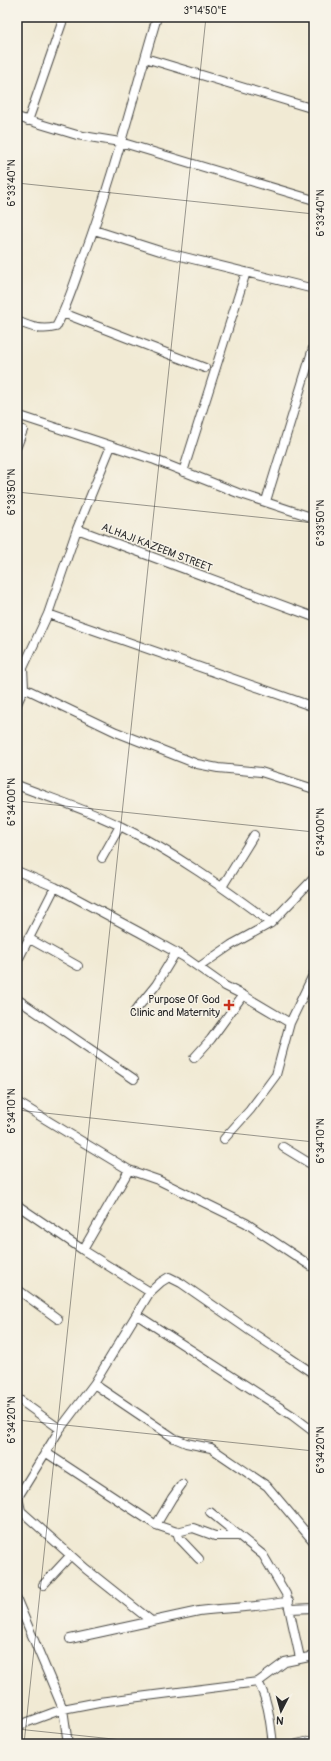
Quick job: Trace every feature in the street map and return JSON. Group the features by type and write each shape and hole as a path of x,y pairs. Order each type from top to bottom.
{"street":[{"path":"28,121 64,17"},
{"path":"17,321 35,329 46,330 56,327 63,313 94,230 157,17"},
{"path":"145,58 314,109"},
{"path":"17,117 76,135 120,142 314,200"},
{"path":"94,230 160,251 314,289"},
{"path":"183,472 246,272"},
{"path":"63,313 205,368"},
{"path":"266,501 314,345"},
{"path":"17,415 111,446 238,494 266,501 314,518"},
{"path":"17,446 23,430"},
{"path":"17,704 24,688 20,666 48,614 77,529 111,446"},
{"name":"ALHAJI KAZEEM STREET","path":"77,529 314,617"},
{"path":"48,614 314,707"},
{"path":"24,688 116,732 197,764 218,768 261,772 314,789"},
{"path":"17,785 120,826 150,841 222,887 271,923"},
{"path":"102,858 120,826"},
{"path":"222,887 254,835"},
{"path":"17,871 55,887 176,952 225,986 290,1023"},
{"path":"199,967 231,945 271,923 314,878"},
{"path":"17,962 55,887"},
{"path":"28,938 78,966"},
{"path":"135,1011 156,985 176,952"},
{"path":"224,1139 250,1110 276,1075 290,1023 314,973"},
{"path":"194,1058 211,1039 243,995"},
{"path":"17,999 134,1079"},
{"path":"17,1102 107,1159 129,1170 158,1180 246,1223 314,1268"},
{"path":"283,1147 314,1166"},
{"path":"83,1250 129,1170"},
{"path":"17,1205 83,1250 150,1292"},
{"path":"150,1620 19,1513 18,1496 60,1428 94,1384 150,1292 169,1277 181,1283 314,1374"},
{"path":"17,1289 58,1319"},
{"path":"137,1315 293,1416 314,1432"},
{"path":"94,1384 174,1438 186,1443 211,1448 266,1486 314,1542"},
{"path":"17,1398 60,1428"},
{"path":"45,1452 156,1525 177,1532 193,1528 215,1536 238,1536"},
{"path":"156,1525 182,1484"},
{"path":"210,1512 238,1536 264,1555 286,1594 290,1605 300,1658"},
{"path":"177,1532 179,1538 199,1559"},
{"path":"43,1585 70,1556"},
{"path":"17,1600 63,1709 68,1744"},
{"path":"70,1639 150,1620 219,1608 290,1605 314,1608"},
{"path":"17,1726 63,1709 99,1702 258,1682 285,1662 314,1656"},
{"path":"258,1682 265,1695 269,1711 273,1744"},
{"path":"297,1744 314,1740"}],"place":[{"name":"Purpose Of God Clinic and Maternity","path":"229,1005"}]}
